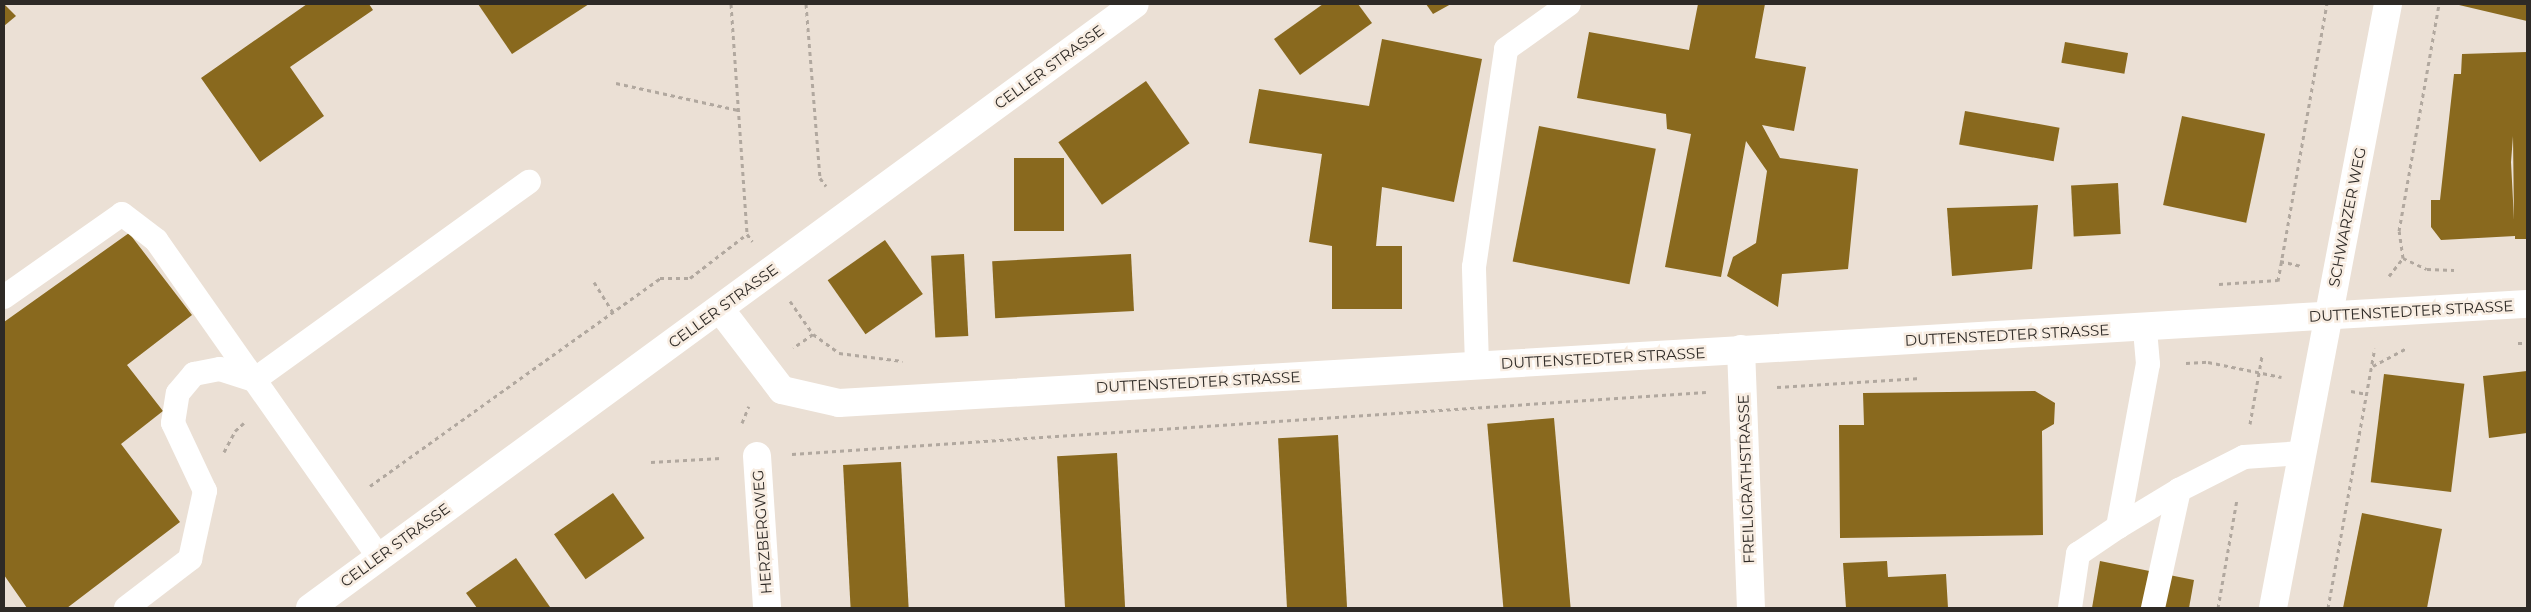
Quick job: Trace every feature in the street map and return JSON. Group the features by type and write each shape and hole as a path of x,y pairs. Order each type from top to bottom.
{"street":[{"name":"CELLER STRASSE","path":"310,608 378,556 848,216 1135,4"},
{"name":"SCHWARZER WEG","path":"2274,608 2388,4"},
{"name":"DUTTENSTEDTER STRASSE","path":"720,309 782,390 839,403 1741,349 2145,328 2527,304"},
{"name":"FREILIGRATHSTRASSE","path":"1741,349 1751,608"},
{"name":"HERZBERGWEG","path":"757,456 767,608"}],"lane":[{"path":"1477,365 1474,267 1506,49 1569,4"},
{"path":"254,380 529,182"},
{"path":"4,297 122,214 156,240 378,556"},
{"path":"2118,527 2148,364 2145,328"},
{"path":"126,608 190,559 205,491 173,423 178,394 194,374 220,369 254,380"},
{"path":"2070,608 2078,554 2118,527 2179,490 2244,457 2302,453"},
{"path":"2153,608 2179,490"}],"path":[{"path":"731,4 747,234 770,272 813,334 765,368"},
{"path":"806,4 820,178 848,216"},
{"path":"616,83 738,110"},
{"path":"343,506 660,278 690,278 747,234"},
{"path":"2402,258 2427,269 2457,270"},
{"path":"594,282 614,312"},
{"path":"2508,344 2527,343"},
{"path":"2372,367 2409,347"},
{"path":"2148,364 2208,362 2258,373"},
{"path":"652,462 1931,378"},
{"path":"205,491 235,431 270,402"}],"building":[{"path":"4,4 16,16 4,26"},
{"path":"307,4 369,4 373,10 290,67 324,116 260,162 201,78"},
{"path":"478,4 589,4 512,54"},
{"path":"1323,4 1358,4 1372,23 1300,75 1274,39"},
{"path":"1426,4 1451,4 1433,14"},
{"path":"1698,4 1765,4 1755,58 1806,67 1794,131 1762,125 1780,158 1858,169 1848,269 1782,274 1778,307 1727,276 1733,257 1756,243 1767,171 1746,141 1721,277 1665,267 1691,134 1667,129 1666,114 1577,98 1589,32 1689,50"},
{"path":"2527,4 2527,21 2459,5"},
{"path":"1382,39 1482,59 1454,202 1382,187 1376,246 1402,246 1402,309 1332,309 1332,246 1309,242 1322,154 1249,143 1259,89 1369,106"},
{"path":"2065,42 2128,53 2124,74 2061,63"},
{"path":"2527,52 2527,239 2515,239 2515,236 2441,240 2431,227 2431,200 2440,200 2454,74 2461,74 2462,54","holes":["2513,136 2514,220 2511,162"]},
{"path":"1146,81 1190,143 1102,205 1058,142"},
{"path":"1965,111 2060,128 2054,161 1959,144"},
{"path":"2182,116 2265,134 2246,223 2163,205"},
{"path":"1539,126 1656,149 1629,284 1513,261"},
{"path":"1014,158 1064,158 1064,231 1014,231"},
{"path":"2118,183 2121,234 2074,236 2071,185"},
{"path":"2038,205 2032,269 1952,276 1947,208"},
{"path":"129,233 192,315 127,365 163,411 121,444 180,522 67,608 27,608 4,575 4,322"},
{"path":"885,240 923,294 866,334 828,280"},
{"path":"964,254 968,336 935,338 931,256"},
{"path":"1131,254 1134,311 995,318 992,261"},
{"path":"2527,371 2527,433 2489,438 2483,376"},
{"path":"2384,374 2464,384 2451,492 2371,482"},
{"path":"2035,391 2055,403 2054,424 2042,431 2043,535 1840,538 1839,425 1864,425 1863,393"},
{"path":"1554,418 1571,608 1503,608 1487,424"},
{"path":"1338,435 1347,608 1287,608 1278,438"},
{"path":"1117,453 1125,608 1065,608 1057,456"},
{"path":"901,462 909,608 851,608 843,465"},
{"path":"613,493 645,538 586,579 554,534"},
{"path":"2362,513 2442,529 2427,608 2343,608"},
{"path":"516,558 550,607 477,608 466,593"},
{"path":"1887,561 1888,577 1946,574 1948,608 1846,608 1843,563"},
{"path":"2100,561 2194,580 2189,608 2092,608"}]}
